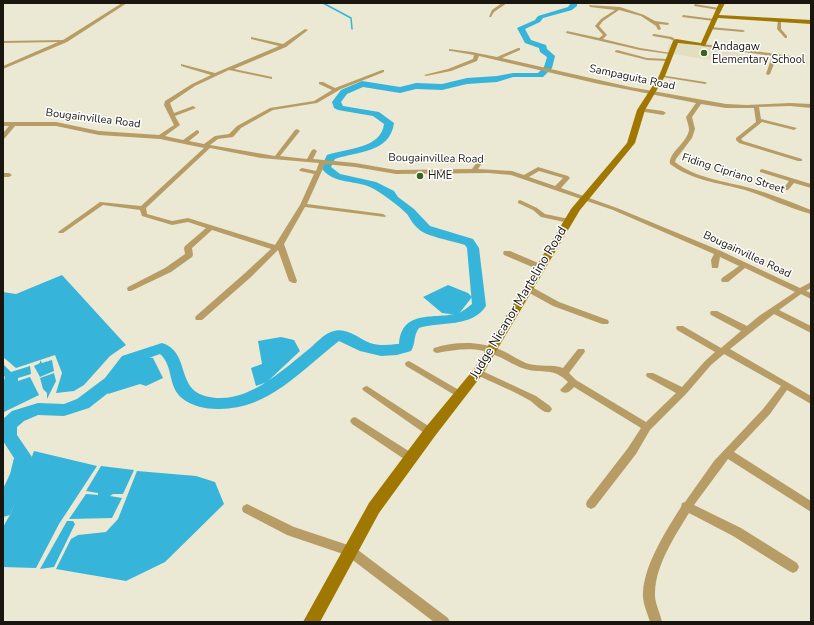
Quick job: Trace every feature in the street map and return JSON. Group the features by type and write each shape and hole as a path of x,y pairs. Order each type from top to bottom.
{"street":[{"path":"3,68 65,41 124,3"},
{"path":"490,16 493,10 505,3"},
{"path":"618,3 618,10"},
{"path":"703,45 722,3"},
{"path":"695,4 716,15"},
{"path":"590,6 639,14 654,22 658,25 659,29"},
{"path":"608,11 618,10"},
{"path":"600,40 605,35 597,26 602,20 618,10"},
{"path":"683,16 716,15 811,22"},
{"path":"779,20 779,29 786,36"},
{"path":"654,22 668,24"},
{"path":"160,137 177,125 176,120 167,104 167,102 175,96 216,75 284,46 306,30"},
{"path":"709,30 743,31"},
{"path":"709,30 732,36"},
{"path":"567,32 669,55"},
{"path":"654,36 674,38 676,41 802,59 805,63"},
{"path":"252,38 284,46"},
{"path":"3,42 65,41"},
{"name":"Judge Nicanor Martelino Road","path":"311,622 374,508 430,432 478,372 527,288 585,198 632,143 641,110 653,93 662,76 669,55 676,41"},
{"path":"643,46 669,55"},
{"path":"497,59 518,49"},
{"name":"Sampaguita Road","path":"451,50 477,54 636,90 700,102 756,108 804,105 811,106"},
{"path":"617,51 647,59 669,55"},
{"path":"426,75 449,70 475,60 477,54"},
{"path":"768,74 775,55"},
{"path":"183,65 216,75"},
{"path":"228,70 270,78"},
{"path":"143,208 216,138 231,136 239,127 272,109 315,102 335,90 382,71"},
{"path":"662,76 705,83"},
{"path":"320,83 335,90"},
{"path":"629,97 636,90"},
{"path":"797,98 804,105"},
{"name":"Fiding Cipriano Street","path":"700,102 695,106 689,117 692,130 689,138 673,159 672,163 676,167 811,212"},
{"path":"172,115 193,108"},
{"path":"756,108 759,120 756,126 738,139 741,142 800,160"},
{"path":"641,110 663,113"},
{"path":"759,120 794,128"},
{"name":"Bougainvillea Road","path":"3,124 56,124 99,133 160,137 276,158 335,163 396,172 500,171 510,175 525,177 585,198 746,265 811,296"},
{"path":"3,137 13,124"},
{"path":"276,158 297,131"},
{"path":"185,141 197,132"},
{"path":"309,161 314,151"},
{"path":"474,171 482,159"},
{"path":"199,318 248,275 278,246 303,205 324,162"},
{"path":"525,177 538,169 566,177 567,178 557,188"},
{"path":"302,170 318,173"},
{"path":"440,178 441,171"},
{"path":"762,171 811,186"},
{"path":"786,189 792,180"},
{"path":"61,232 102,202 143,208"},
{"path":"520,202 535,209 543,216 569,221"},
{"path":"303,205 383,216"},
{"path":"143,208 143,213 146,217 172,223 186,220 278,246"},
{"path":"131,289 164,272 189,255 188,248 210,228"},
{"path":"278,246 293,281"},
{"path":"507,253 540,267"},
{"path":"715,266 714,260 718,253"},
{"path":"725,280 746,265"},
{"path":"591,504 632,451 647,428 683,392 708,362 747,330 811,284"},
{"path":"527,288 556,304 604,322"},
{"path":"775,311 811,330"},
{"path":"714,313 747,330"},
{"path":"680,328 811,400"},
{"path":"437,350 459,345 491,349 525,366 553,368 565,372 573,382 647,428"},
{"path":"565,372 581,352"},
{"path":"409,364 461,395"},
{"path":"478,372 533,398 547,409"},
{"path":"650,375 683,392"},
{"path":"565,390 573,382"},
{"path":"656,622 649,592 653,574 659,558 686,506 727,453 777,400 786,385"},
{"path":"367,389 430,432"},
{"path":"355,421 411,458"},
{"path":"727,453 811,508"},
{"path":"686,506 736,532 793,567"},
{"path":"248,508 291,531 350,551 444,622"}],"shaded area":[{"name":"Andagaw Elementary School","path":"678,43 742,53 737,64 667,53 669,44"}],"water":[{"path":"62,275 126,345 110,356 84,385 74,391 56,393 62,373 55,355 16,368 3,357 3,292 16,294"},
{"path":"448,285 468,293 472,297 458,315 442,313 423,297"},
{"path":"281,337 294,340 300,351 267,382 256,386 251,368 262,364 258,341"},
{"path":"145,357 153,358 163,378 146,386 140,384 108,394 107,391 130,363"},
{"path":"40,360 42,363 52,360 54,371 40,377 34,366 40,363"},
{"path":"3,364 11,372 30,366 31,374 18,378 18,381 30,377 39,395 4,412 3,384 5,377 3,375"},
{"path":"54,373 56,381 47,399 47,393 43,389 40,378"},
{"path":"34,451 97,466 59,524 36,568 3,567 3,527 11,513"},
{"path":"101,466 134,470 123,494 113,494 110,496 122,498 112,518 69,519 86,494 98,495 98,493 86,491"},
{"path":"137,471 196,476 215,482 224,504 165,562 126,581 56,569 71,539 78,535 106,532 118,519"},
{"path":"67,521 73,521 75,524 54,567 40,569"}],"waterway":[{"path":"323,3 351,18 352,29"},
{"path":"3,509 19,474 23,457 9,436 8,424 18,416 38,409 64,410 83,404 111,382 127,360 162,348 174,360 179,384 188,395 195,399 208,402 240,402 263,392 276,383 335,336 343,335 358,344 373,349 397,349 406,347 407,334 414,325 423,322 463,317 479,306 473,248 469,242 426,229 418,222 410,211 394,199 390,193 372,184 337,176 329,172 326,167 331,157 377,144 388,132 389,123 376,114 341,108 337,106 336,102 344,92 356,88 362,84 373,87 400,90 416,86 442,87 467,81 497,79 513,75 540,75 548,68 551,56 543,50 543,47 528,41 521,28 538,21 540,17 570,9 574,6 574,3"}],"place":[{"name":"Andagaw Elementary School","path":"704,53"},
{"name":"HME","path":"420,176"}]}
